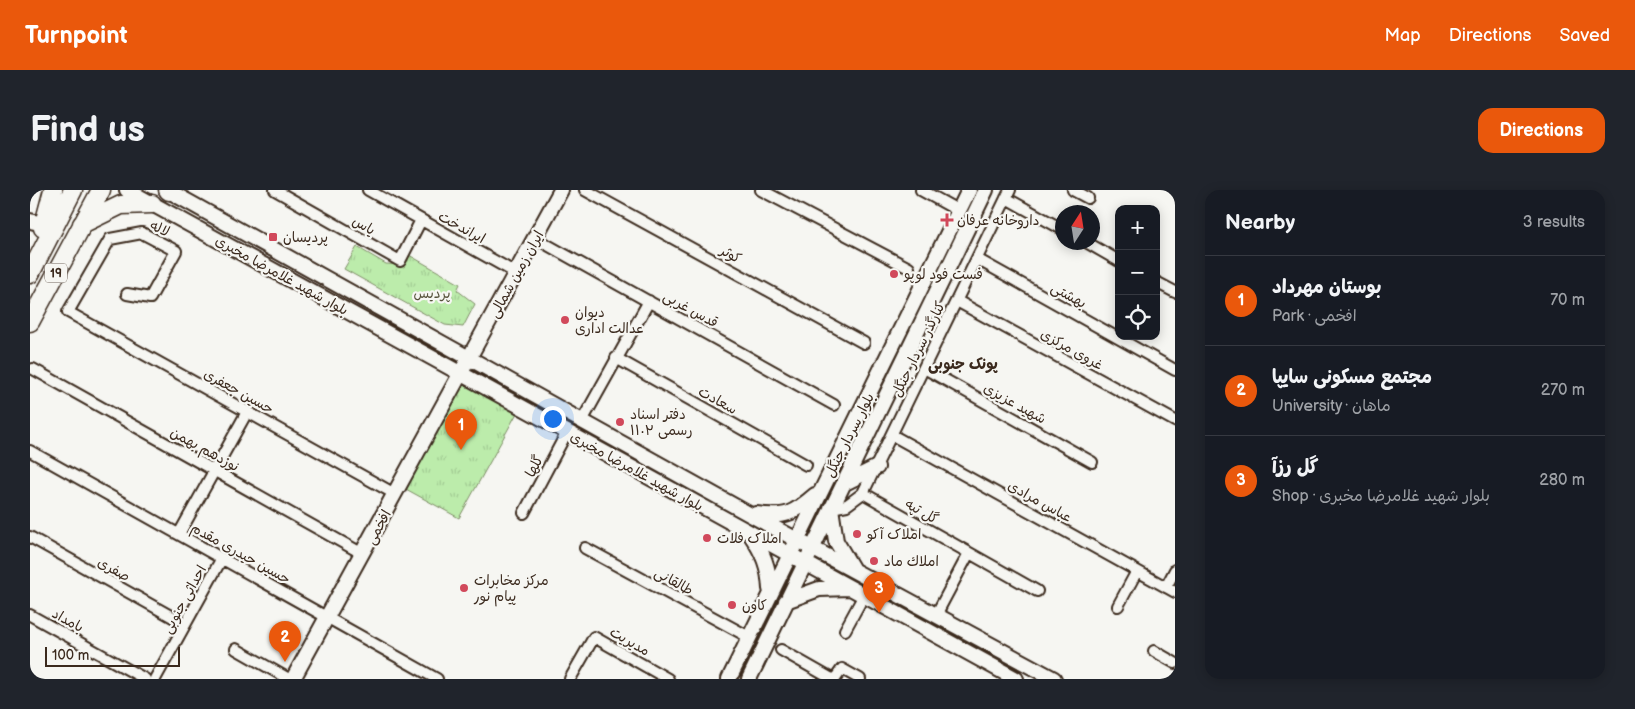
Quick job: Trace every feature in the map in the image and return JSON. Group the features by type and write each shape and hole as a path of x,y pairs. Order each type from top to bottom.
{"highway":[{"path":"39,256 37,222 53,190"},
{"name":"19","path":"30,274 73,190"},
{"name":"19","path":"30,322 101,190"},
{"path":"81,225 121,205 152,204"}],"main road":[{"name":"بلوار شهید غلامرضا مخبری","path":"127,190 1016,679"},
{"name":"بلوار شهید غلامرضا مخبری","path":"168,190 749,514 1054,679"},
{"name":"ایران زمین شمالی","path":"461,374 561,190"},
{"name":"بلوار سردار جنگل","path":"729,679 796,539 969,190"},
{"name":"بلوار سردار جنگل","path":"749,679 986,190"},
{"name":"افخمی","path":"293,679 461,374"},
{"path":"845,483 877,467"},
{"path":"749,514 767,516 796,512 821,490"},
{"path":"831,508 836,541 852,569"},
{"path":"749,532 762,551 770,572 770,592"},
{"path":"786,602 819,589 850,588"}],"street":[{"name":"یاس","path":"276,190 400,261 421,220"},
{"name":"ایراندخت","path":"368,190 516,273"},
{"name":"کوثر","path":"585,190 864,343"},
{"path":"761,190 909,268"},
{"path":"921,190 959,211"},
{"path":"1073,190 1088,198"},
{"path":"1008,194 1055,224"},
{"name":"کنارگذر سردار جنگل","path":"863,493 1008,194"},
{"name":"لاله","path":"68,312 110,239 142,233 176,251 150,298 127,294"},
{"name":"قدس غربی","path":"535,238 834,405"},
{"path":"1100,250 1115,259"},
{"name":"بهشتی","path":"977,260 1175,370"},
{"path":"1160,284 1175,292"},
{"path":"582,421 649,301"},
{"name":"غروی مرکزی","path":"957,301 1175,421"},
{"name":"حسین جعفری","path":"68,312 395,494"},
{"name":"سعادت","path":"616,358 806,465"},
{"name":"شهید عزیزی","path":"924,368 1092,462"},
{"name":"نوزدهم بهمن","path":"33,369 363,554"},
{"path":"179,534 247,412"},
{"name":"گلها","path":"524,513 567,432"},
{"name":"عباس مرادی","path":"892,435 1170,589"},
{"name":"حسین حیدری مقدم","path":"30,451 437,679"},
{"path":"831,508 847,504 863,493"},
{"name":"گل تپه","path":"863,493 1037,591"},
{"name":"صفری","path":"30,537 186,624"},
{"name":"طالقانی","path":"585,548 749,637"},
{"path":"936,615 969,553"},
{"name":"احداثی جنوبی","path":"155,679 222,558"},
{"path":"1170,589 1175,570"},
{"path":"1118,606 1137,571"},
{"path":"845,630 864,595"},
{"name":"بامداد","path":"30,615 145,679"},
{"name":"مدیریت","path":"570,679 594,637 668,679"},
{"path":"236,649 289,679"},
{"path":"781,650 834,679 842,669 860,679"},
{"path":"1154,651 1175,663"}],"green space":[{"name":"پردیس","path":"357,247 386,264 403,265 409,255 460,284 457,290 475,304 463,327 445,325 344,269"},
{"path":"467,385 517,413 459,518 404,488 459,388"}],"place":[{"name":"داروخانه عرفان","path":"947,220"},
{"name":"پردیسان","path":"273,237"},
{"name":"فست فود لوپو","path":"894,274"},
{"name":"دیوان عدالت اداری","path":"565,320"},
{"name":"دفتر اسناد رسمی ۱۱۰۲","path":"620,422"},
{"name":"بوستان مهرداد","path":"461,450"},
{"name":"املاک آکو","path":"857,534"},
{"name":"املاک فلات","path":"707,538"},
{"name":"املاك ماد","path":"874,561"},
{"name":"مرکز مخابرات پیام نور","path":"464,588"},
{"name":"کاون","path":"732,605"},
{"name":"گل رزآ","path":"879,613"},
{"name":"مجتمع مسکونی سایپا","path":"285,662"}],"district":[{"name":"پونک جنوبی","path":"963,364"}]}
